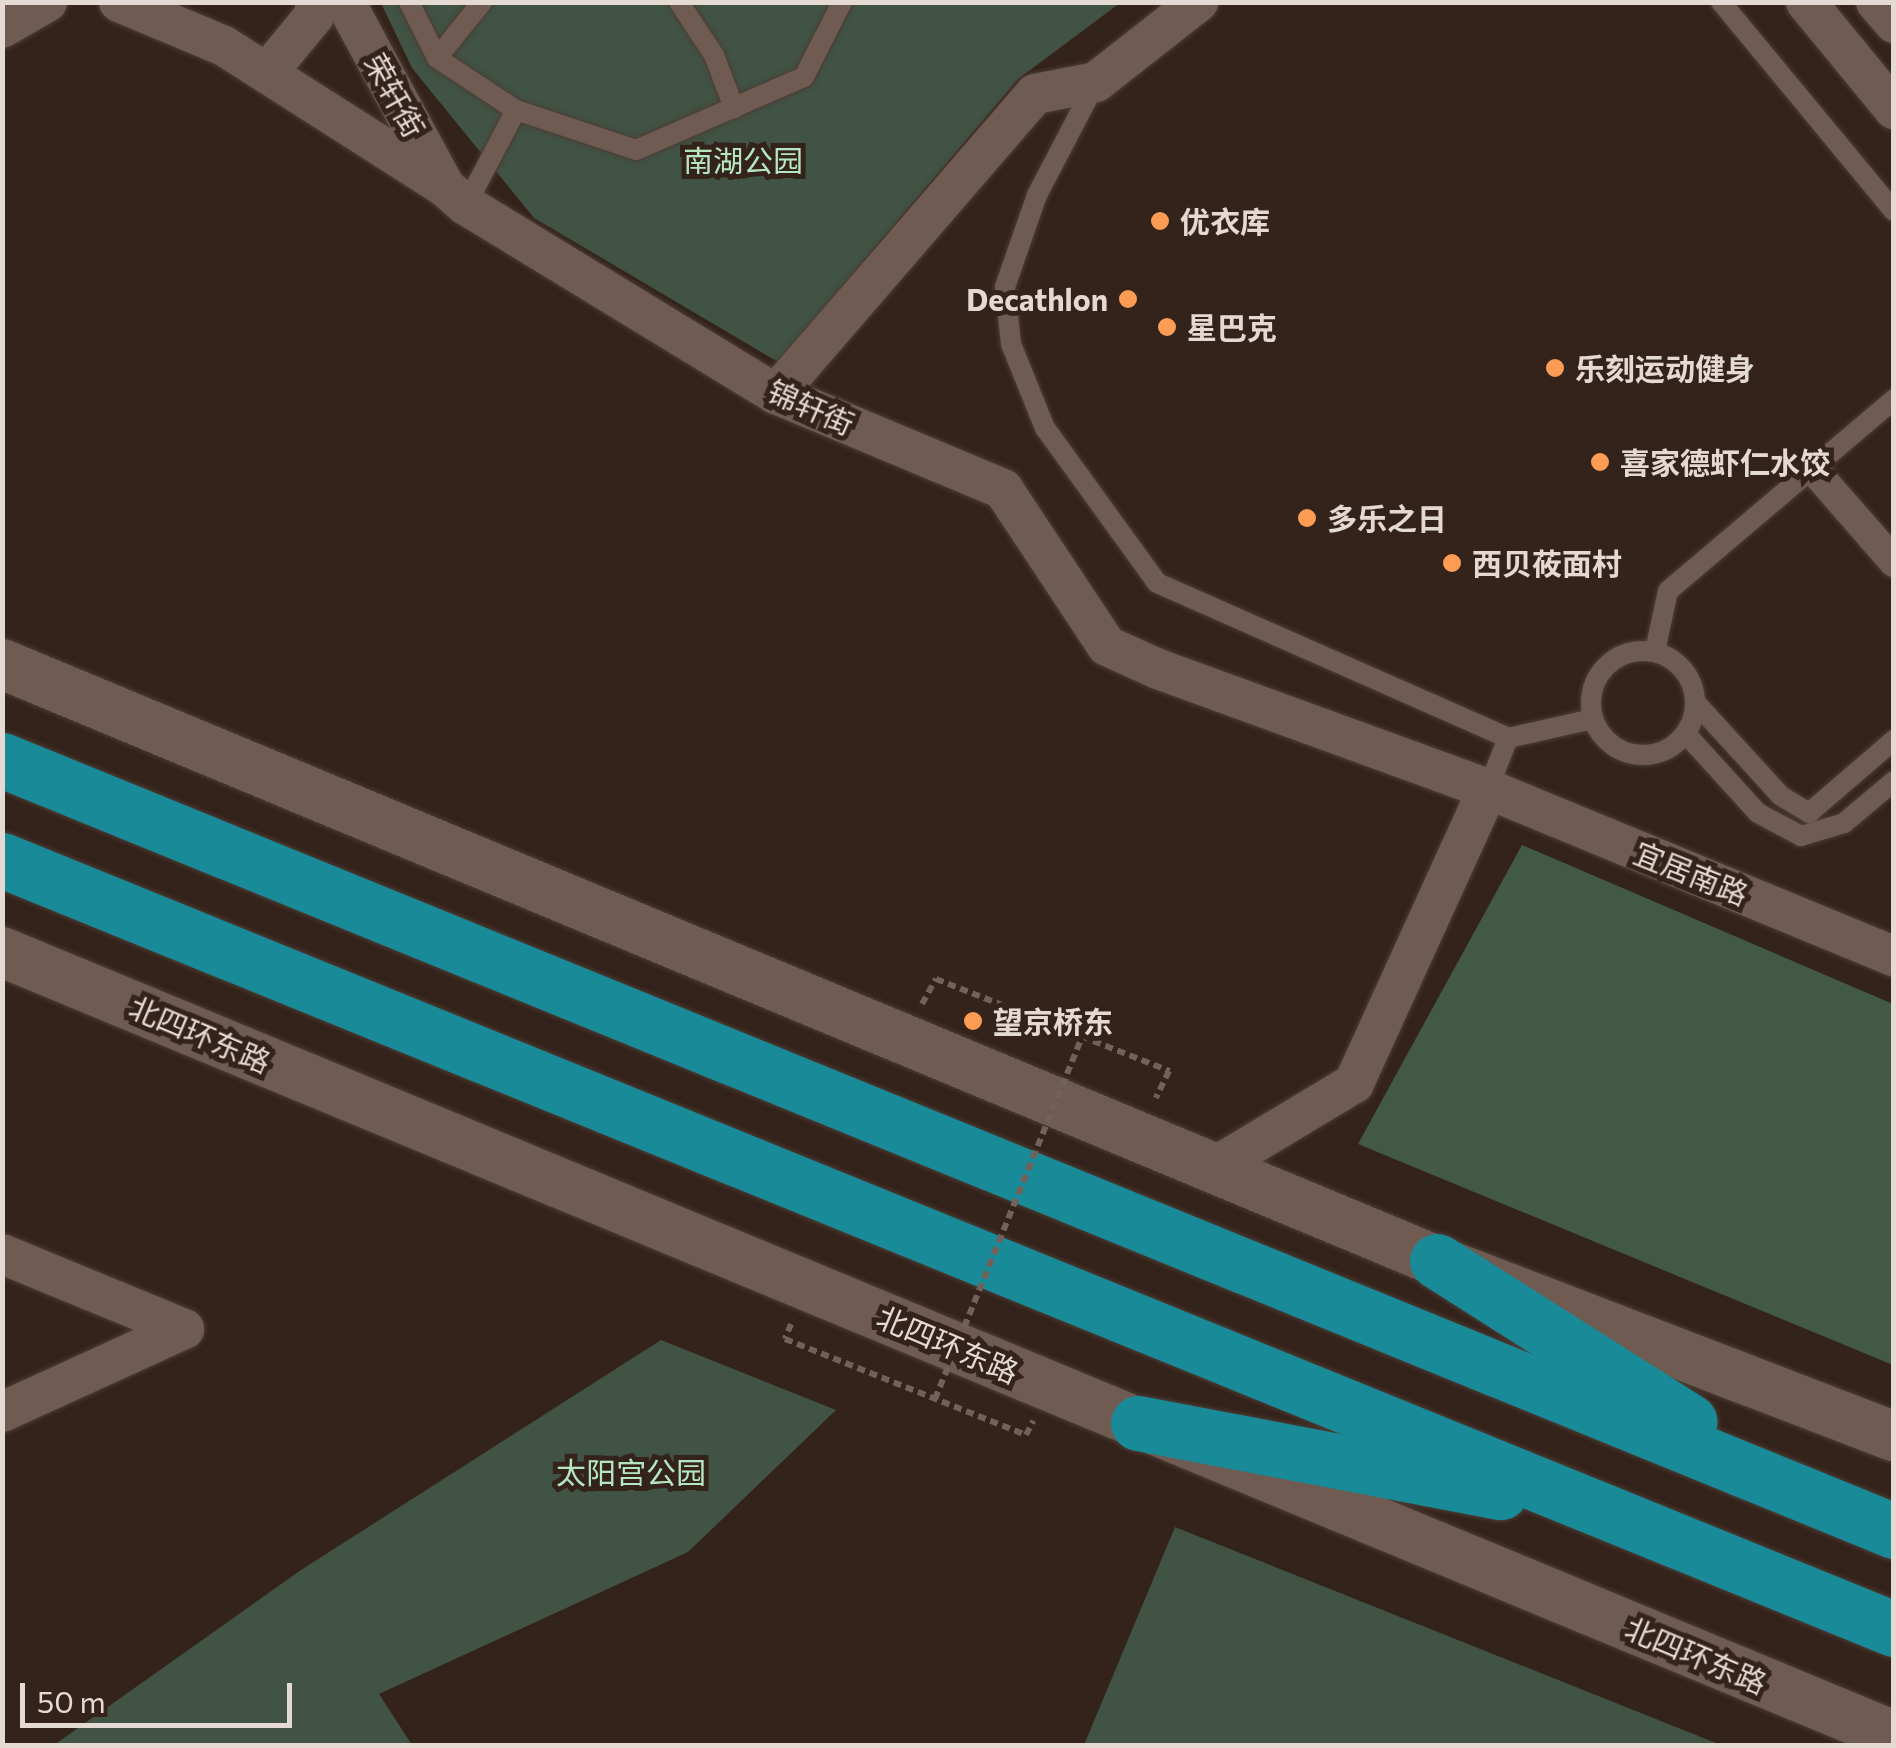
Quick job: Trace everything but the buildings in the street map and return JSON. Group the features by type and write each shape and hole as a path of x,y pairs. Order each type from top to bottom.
{"highway":[{"path":"2,760 1894,1531"},
{"path":"2,860 1620,1515 1894,1630"},
{"path":"1437,1261 1810,1498"},
{"path":"1138,1423 1620,1515"}],"street":[{"path":"2,28 47,2"},
{"name":"锦轩街","path":"118,2 224,46 456,196 776,394 1003,489 1107,646 1158,669 1488,790"},
{"path":"268,74 314,16 316,2"},
{"name":"荣轩街","path":"344,2 456,196"},
{"path":"776,394 1034,94 1096,82 1198,2"},
{"path":"1806,2 1894,110"},
{"path":"1876,2 1894,23"},
{"path":"1812,468 1894,562"},
{"path":"2,664 1437,1261 1894,1436"},
{"path":"1216,1166 1354,1083 1488,790"},
{"name":"宜居南路","path":"1488,790 1894,956"},
{"name":"北四环东路","path":"2,952 1894,1736"},
{"path":"2,1254 184,1328 2,1412"}],"lane":[{"path":"409,2 436,58 516,110 636,150 804,78 842,2"},
{"path":"436,58 482,2"},
{"path":"678,2 714,55 734,108"},
{"path":"1721,2 1894,210"},
{"path":"1096,82 1036,195 1006,287 1011,344 1046,428 1158,584 1508,738 1593,719"},
{"path":"456,196 516,110"},
{"path":"1655,652 1668,591 1894,399"},
{"path":"1696,703 1686,734 1674,746 1643,756 1612,745 1593,719 1595,683 1605,668 1619,656 1655,652 1685,671 1696,703 1781,796 1809,813 1894,740"},
{"path":"1686,734 1758,812 1801,836 1844,823 1894,781"},
{"path":"1488,790 1508,738"}],"path":[{"path":"936,980 1168,1072"},
{"path":"935,1398 1082,1037"},
{"path":"784,1339 1026,1436"}],"green space":[{"name":"南湖公园","path":"381,3 1120,3 1018,79 778,362 534,218 412,68"},
{"path":"1522,845 1893,1004 1893,1365 1358,1144"},
{"name":"太阳宫公园","path":"661,1340 836,1410 688,1552 379,1694 412,1745 54,1745 301,1570"},
{"path":"1175,1527 1721,1745 1084,1745"}],"place":[{"name":"优衣库","path":"1160,221"},
{"name":"Decathlon","path":"1128,299"},
{"name":"星巴克","path":"1167,327"},
{"name":"乐刻运动健身","path":"1555,368"},
{"name":"喜家德虾仁水饺","path":"1600,462"},
{"name":"多乐之日","path":"1307,518"},
{"name":"西贝莜面村","path":"1452,563"},
{"name":"望京桥东","path":"973,1021"}]}
